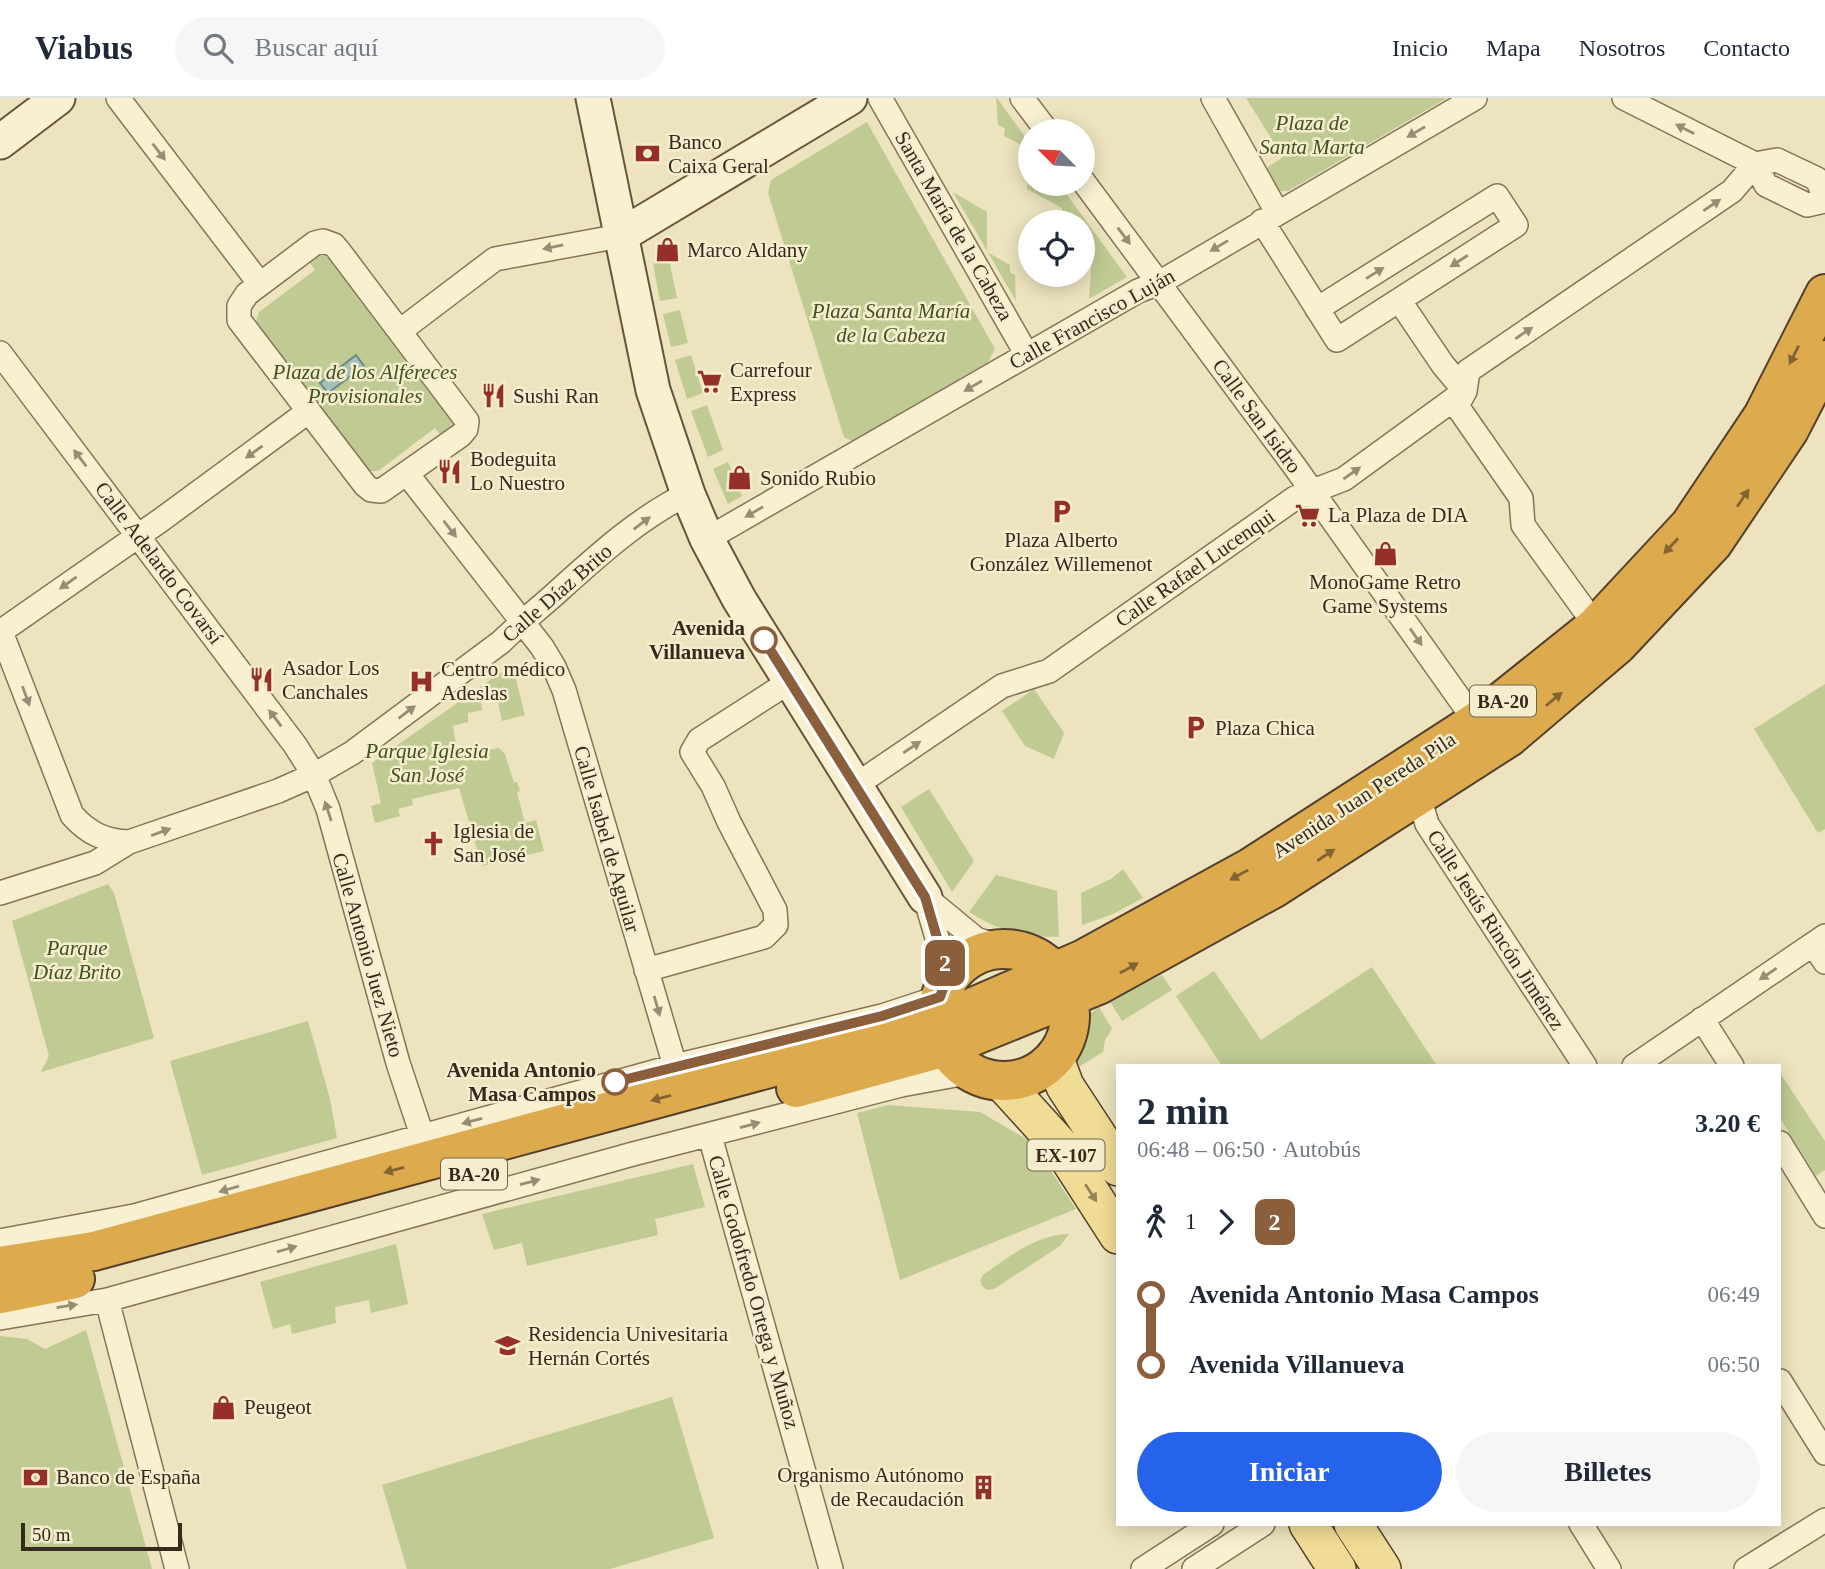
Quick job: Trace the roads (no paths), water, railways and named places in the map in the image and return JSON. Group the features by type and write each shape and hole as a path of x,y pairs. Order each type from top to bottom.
{"highway":[{"name":"Avenida Juan Pereda Pila","path":"1062,985 1084,959 1251,868 1476,722 1596,626 1690,525 1763,416 1825,294"},
{"name":"Avenida Juan Pereda Pila","path":"1062,985 1098,985 1275,888 1509,737 1617,645 1713,543 1790,430 1825,360"},
{"path":"1009,950 1034,956 1062,985 1070,1021 1066,1041 1055,1059 1030,1076 958,1033 963,961 973,956 984,952 1009,950"},
{"name":"BA-20","path":"0,1294 114,1271 958,1033 1062,985"},
{"name":"BA-20","path":"0,1266 108,1248 958,1033"}],"main road":[{"name":"EX-107","path":"958,1033 1062,1148 1116,1232"},
{"name":"EX-107","path":"1055,1059 1065,1086 1116,1164"},
{"path":"1309,1526 1337,1569"},
{"path":"1354,1526 1382,1569"}],"street":[{"path":"0,142 58,98"},
{"path":"118,98 260,284"},
{"path":"593,98 653,390 688,494 707,539 739,599 925,897 958,1033"},
{"path":"400,331 495,259 620,236 850,98"},
{"name":"Santa María de la Cabeza","path":"880,98 1027,355"},
{"path":"1022,98 1037,119"},
{"path":"1213,98 1269,217 1317,309 1337,340 1516,225 1497,196 1317,309"},
{"name":"Calle Francisco Luján","path":"707,539 1138,291 1158,283 1475,98"},
{"path":"1624,98 1755,164 1777,160 1817,179 1825,200"},
{"name":"Calle Rafael Lucenqui","path":"856,786 1002,686 1049,671 1295,498 1344,479 1465,391 1468,371 1732,191 1755,164"},
{"name":"Calle San Isidro","path":"1094,196 1311,490 1476,722"},
{"path":"327,242 339,251 400,331 464,415 467,424 463,433 385,491 371,490 239,320 238,313 242,300 260,284 315,243 327,242"},
{"path":"1399,300 1443,365 1465,391 1458,406 1521,498 1523,525 1596,626"},
{"name":"Calle Adelardo Covarsí","path":"0,353 138,534 295,745 314,775"},
{"path":"129,842 104,839 93,834 72,815 1,632 161,520 309,411"},
{"name":"Calle Isabel de Aguilar","path":"408,475 542,647 554,667 564,690 674,1066"},
{"name":"Calle Díaz Brito","path":"0,893 95,863 129,842 278,791 314,775 352,753 501,642 521,621 590,562 668,503 688,494"},
{"path":"646,970 764,937 771,933 776,925 775,910 692,749 699,740 789,682"},
{"name":"Calle Antonio Juez Nieto","path":"314,775 328,809 398,1063 422,1135"},
{"name":"Calle Jesús Rincón Jiménez","path":"1426,790 1422,807 1427,824 1584,1064"},
{"path":"925,897 976,939 1009,950"},
{"path":"1637,1064 1702,1019 1821,947"},
{"path":"0,1241 134,1216 674,1066 882,1016 958,1033"},
{"path":"1702,1019 1731,1064"},
{"path":"0,1318 107,1300 607,1161 901,1085 958,1033"},
{"name":"Calle Godofredo Ortega y Muñoz","path":"710,1136 831,1569"},
{"path":"1781,1145 1825,1216"},
{"path":"107,1300 177,1569"},
{"path":"1781,1383 1825,1453"},
{"path":"1746,1569 1825,1520"},
{"path":"1143,1569 1209,1526"},
{"path":"1194,1569 1260,1526"},
{"path":"1582,1526 1609,1569"}],"water":[{"path":"356,355 364,366 328,393 320,383"}],"place":[{"name":"Banco Caixa Geral","path":"648,154"},
{"name":"Marco Aldany","path":"667,250"},
{"name":"Carrefour Express","path":"710,382"},
{"name":"Sushi Ran","path":"493,396"},
{"name":"Bodeguita Lo Nuestro","path":"450,471"},
{"name":"Sonido Rubio","path":"740,478"},
{"name":"Plaza Alberto González Willemenot","path":"1061,511"},
{"name":"La Plaza de DIA","path":"1308,515"},
{"name":"MonoGame Retro Game Systems","path":"1385,553"},
{"name":"Avenida Villanueva","path":"764,640"},
{"name":"Asador Los Canchales","path":"262,680"},
{"name":"Centro médico Adeslas","path":"421,681"},
{"name":"Plaza Chica","path":"1195,728"},
{"name":"Iglesia de San José","path":"433,843"},
{"name":"Avenida Antonio Masa Campos","path":"615,1082"},
{"name":"Residencia Univesitaria Hernán Cortés","path":"508,1346"},
{"name":"Peugeot","path":"224,1407"},
{"name":"Banco de España","path":"36,1477"},
{"name":"Organismo Autónomo de Recaudación","path":"984,1487"}],"park label":[{"name":"Plaza de Santa Marta","path":"1312,135"},
{"name":"Plaza Santa María de la Cabeza","path":"891,323"},
{"name":"Plaza de los Alféreces Provisionales","path":"365,384"},
{"name":"Parque Iglesia San José","path":"427,763"},
{"name":"Parque Díaz Brito","path":"77,960"}]}
